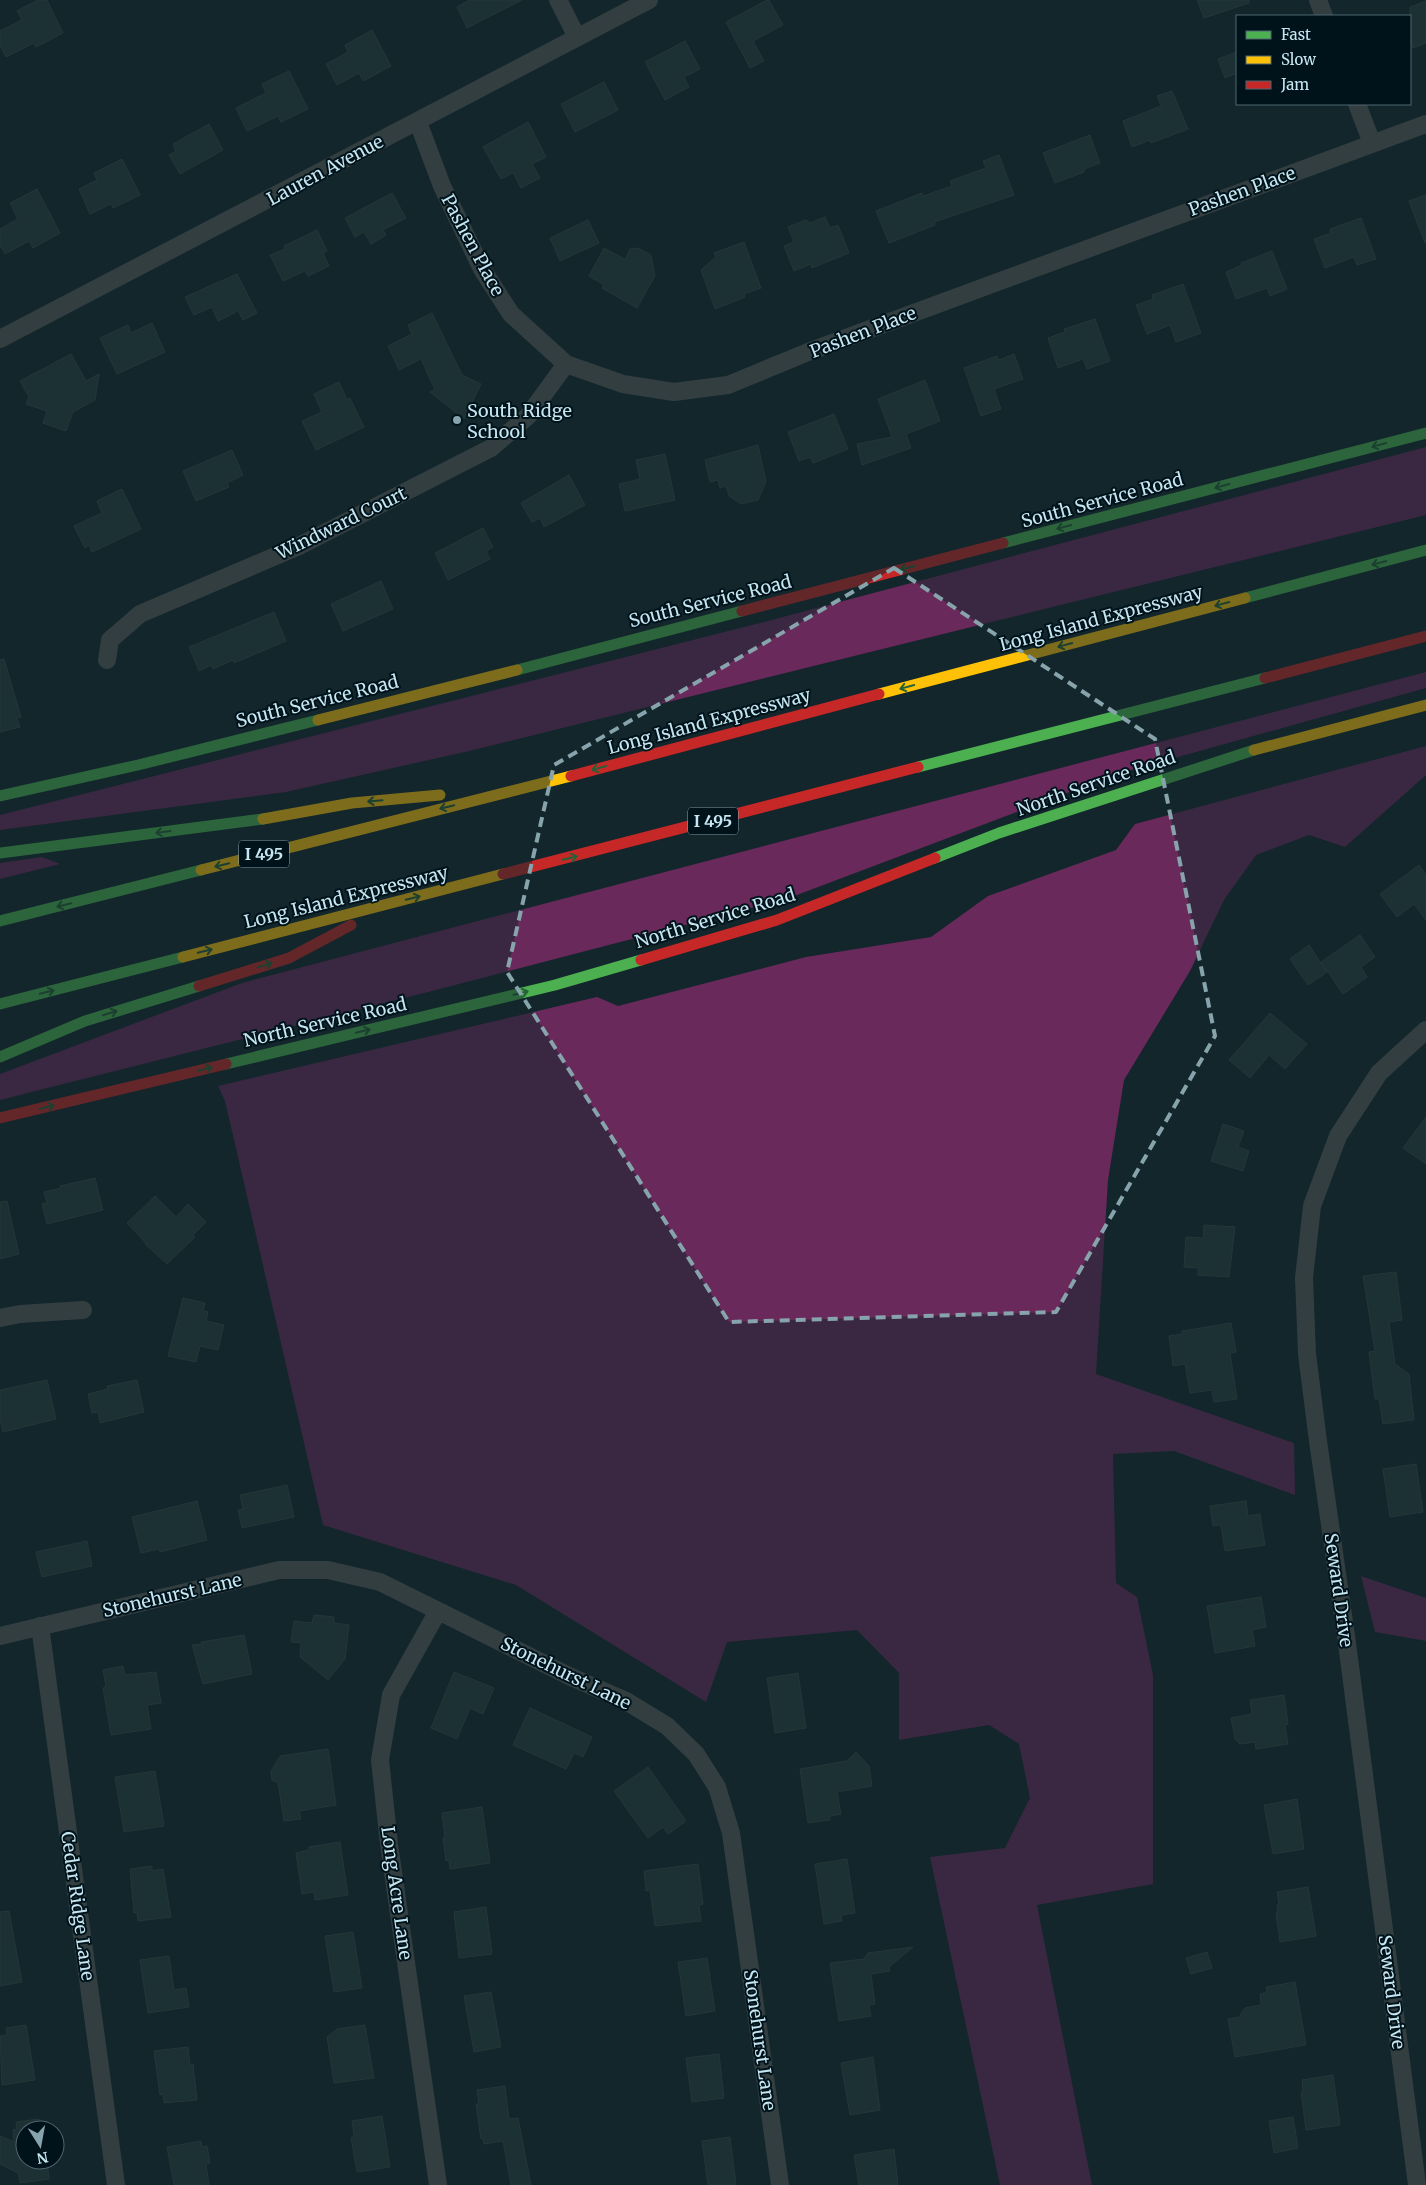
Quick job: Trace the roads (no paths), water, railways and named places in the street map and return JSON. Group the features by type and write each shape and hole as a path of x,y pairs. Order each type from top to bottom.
{"main road":[{"name":"South Service Road","path":"0,796 138,764 474,680 1426,433"},
{"name":"Long Island Expressway","path":"0,921 528,786 1426,550"},
{"name":"Long Island Expressway","path":"0,1004 1426,636"},
{"name":"North Service Road","path":"0,1118 555,985 777,920 999,833 1234,755 1426,705"},
{"path":"0,853 264,819 352,804 528,786"},
{"path":"0,1057 85,1021 289,958 388,905"}],"street":[{"path":"558,0 577,37"},
{"name":"Lauren Avenue","path":"0,339 649,0"},
{"path":"1318,0 1324,15"},
{"path":"1357,105 1372,143"},
{"name":"Pashen Place","path":"418,122 442,186 482,269 511,314 566,364 623,384 674,392 728,385 808,352 1426,124"},
{"name":"Windward Court","path":"107,660 110,640 140,614 299,546 491,448 528,416 566,364"},
{"name":"Seward Drive","path":"1417,2185 1307,1354 1304,1278 1312,1206 1338,1136 1379,1074 1426,1030"},
{"path":"0,1318 20,1314 83,1310"},
{"name":"Stonehurst Lane","path":"0,1636 279,1570 328,1570 380,1582 569,1676 626,1701 667,1726 696,1754 718,1787 731,1833 780,2185"},
{"name":"Long Acre Lane","path":"438,1612 391,1695 380,1760 389,1844 438,2185"},
{"name":"Cedar Ridge Lane","path":"40,1626 116,2185"}],"place":[{"name":"South Ridge School","path":"457,420"}]}
